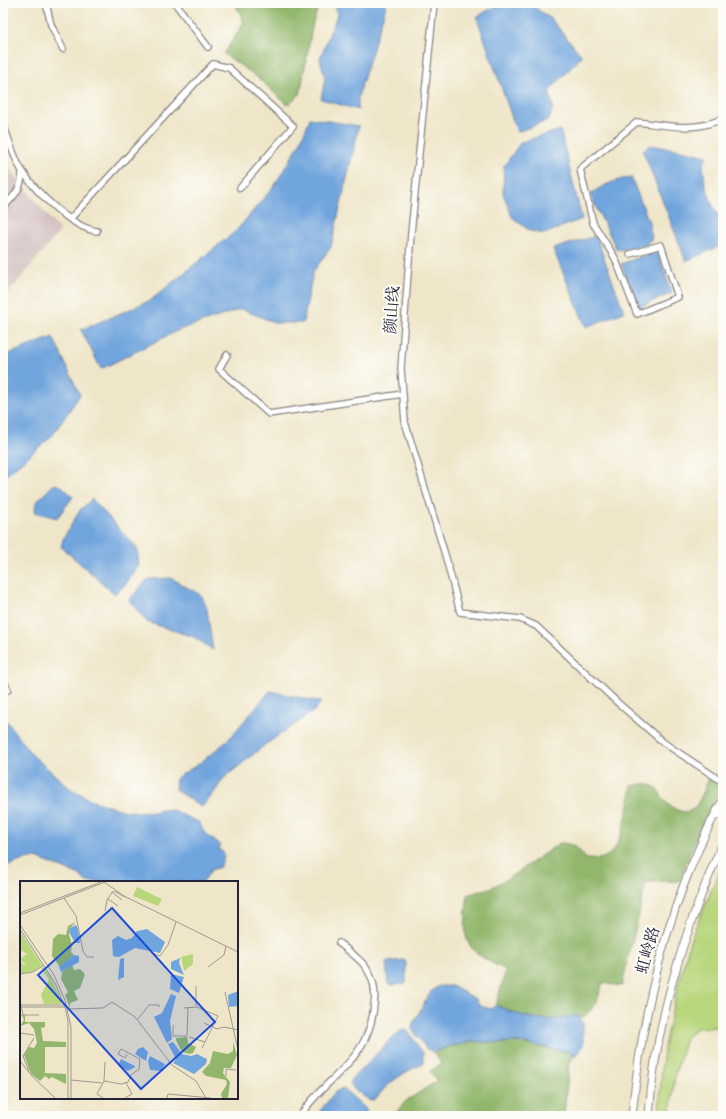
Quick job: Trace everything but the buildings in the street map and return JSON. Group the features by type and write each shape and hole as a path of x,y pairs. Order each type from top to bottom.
{"main road":[{"name":"虹岭路","path":"632,1116 641,1043 664,943 681,891 697,852 722,802"},
{"name":"虹岭路","path":"649,1116 652,1083 669,993 682,948 697,906 723,845"}],"street":[{"path":"46,3 51,25 63,49"},
{"path":"175,3 208,47"},
{"name":"颜山线","path":"434,3 411,233 401,368 405,422 446,558 460,612 520,619 536,626 618,703 664,743 723,782"},
{"path":"70,219 213,64 229,68 293,126 240,188"},
{"path":"630,254 661,245 678,297 637,314 615,258 593,223 580,169 637,122 687,128 712,124 723,118"},
{"path":"3,124 22,172 51,205 78,225 96,231"},
{"path":"3,208 19,190 22,180 22,172"},
{"path":"228,355 219,369 269,414 403,394"},
{"path":"3,680 8,690"},
{"path":"716,813 723,818"},
{"path":"300,1116 316,1096 355,1057 367,1037 373,1016 375,1000 374,981 364,964 339,943"}],"shaded area":[{"path":"3,161 60,231 3,299"}],"green space":[{"path":"235,3 320,3 313,22 300,94 288,105 257,77 224,54 244,22"},
{"path":"709,778 718,787 718,794 697,835 679,881 646,882 622,986 602,983 600,993 594,1006 583,1017 571,1016 550,1020 536,1019 496,1005 506,970 482,957 468,942 465,927 467,895 490,888 507,879 560,843 572,845 581,852 586,859 598,859 605,857 611,853 621,836 632,786 649,784 657,789 669,805 680,811 686,812 695,807 699,802"},
{"path":"723,862 723,1027 697,1028 686,1038 675,1075 671,1106 672,1116 659,1116 665,1041 679,982 690,941"},
{"path":"473,1041 501,1043 515,1042 571,1052 573,1057 569,1062 564,1116 393,1116 406,1101 437,1081 430,1071 441,1064 434,1052 452,1045"}],"water":[{"path":"335,3 387,3 358,97 358,110 321,99 325,78 320,58 337,15"},
{"path":"528,3 551,19 582,56 549,91 553,107 549,120 517,132 477,18 483,13 501,5"},
{"path":"310,118 359,126 331,247 313,272 303,323 276,323 241,309 179,330 101,369 81,330 151,300 237,230 274,186 299,145"},
{"path":"560,130 582,219 544,234 530,231 512,217 503,193 504,166 521,142"},
{"path":"650,145 707,156 703,165 705,183 712,204 723,223 723,245 686,261 643,151"},
{"path":"631,177 649,222 652,238 646,245 617,250 590,195 609,183"},
{"path":"596,236 624,312 586,327 553,249"},
{"path":"657,251 672,293 639,307 621,264"},
{"path":"53,337 80,395 52,436 4,477 3,356"},
{"path":"54,484 63,487 73,497 57,518 35,512 36,502"},
{"path":"92,499 137,548 139,565 125,585 115,594 61,547 63,539 80,510"},
{"path":"171,578 202,596 207,609 213,650 194,637 147,622 129,600 148,579"},
{"path":"270,691 321,702 313,712 266,744 223,779 202,807 175,790 176,778 200,763 227,741"},
{"path":"3,716 31,754 71,789 96,802 125,811 153,812 167,809 172,810 200,823 206,834 220,845 219,850 223,852 224,856 220,867 211,870 204,881 85,881 80,875 36,858 26,859 3,868"},
{"path":"404,960 406,962 405,984 390,985 388,983 386,963"},
{"path":"440,986 452,986 476,999 480,1006 491,1009 496,1005 525,1016 544,1019 564,1018 575,1015 579,1017 583,1023 583,1045 580,1051 573,1057 571,1052 515,1042 501,1043 473,1041 452,1045 434,1052 427,1049 413,1031 412,1026 428,995"},
{"path":"403,1029 407,1030 423,1053 423,1064 399,1077 386,1087 375,1099 370,1101 353,1088 350,1083 351,1079"},
{"path":"342,1089 367,1110 367,1113 364,1116 316,1116 335,1092"}]}
